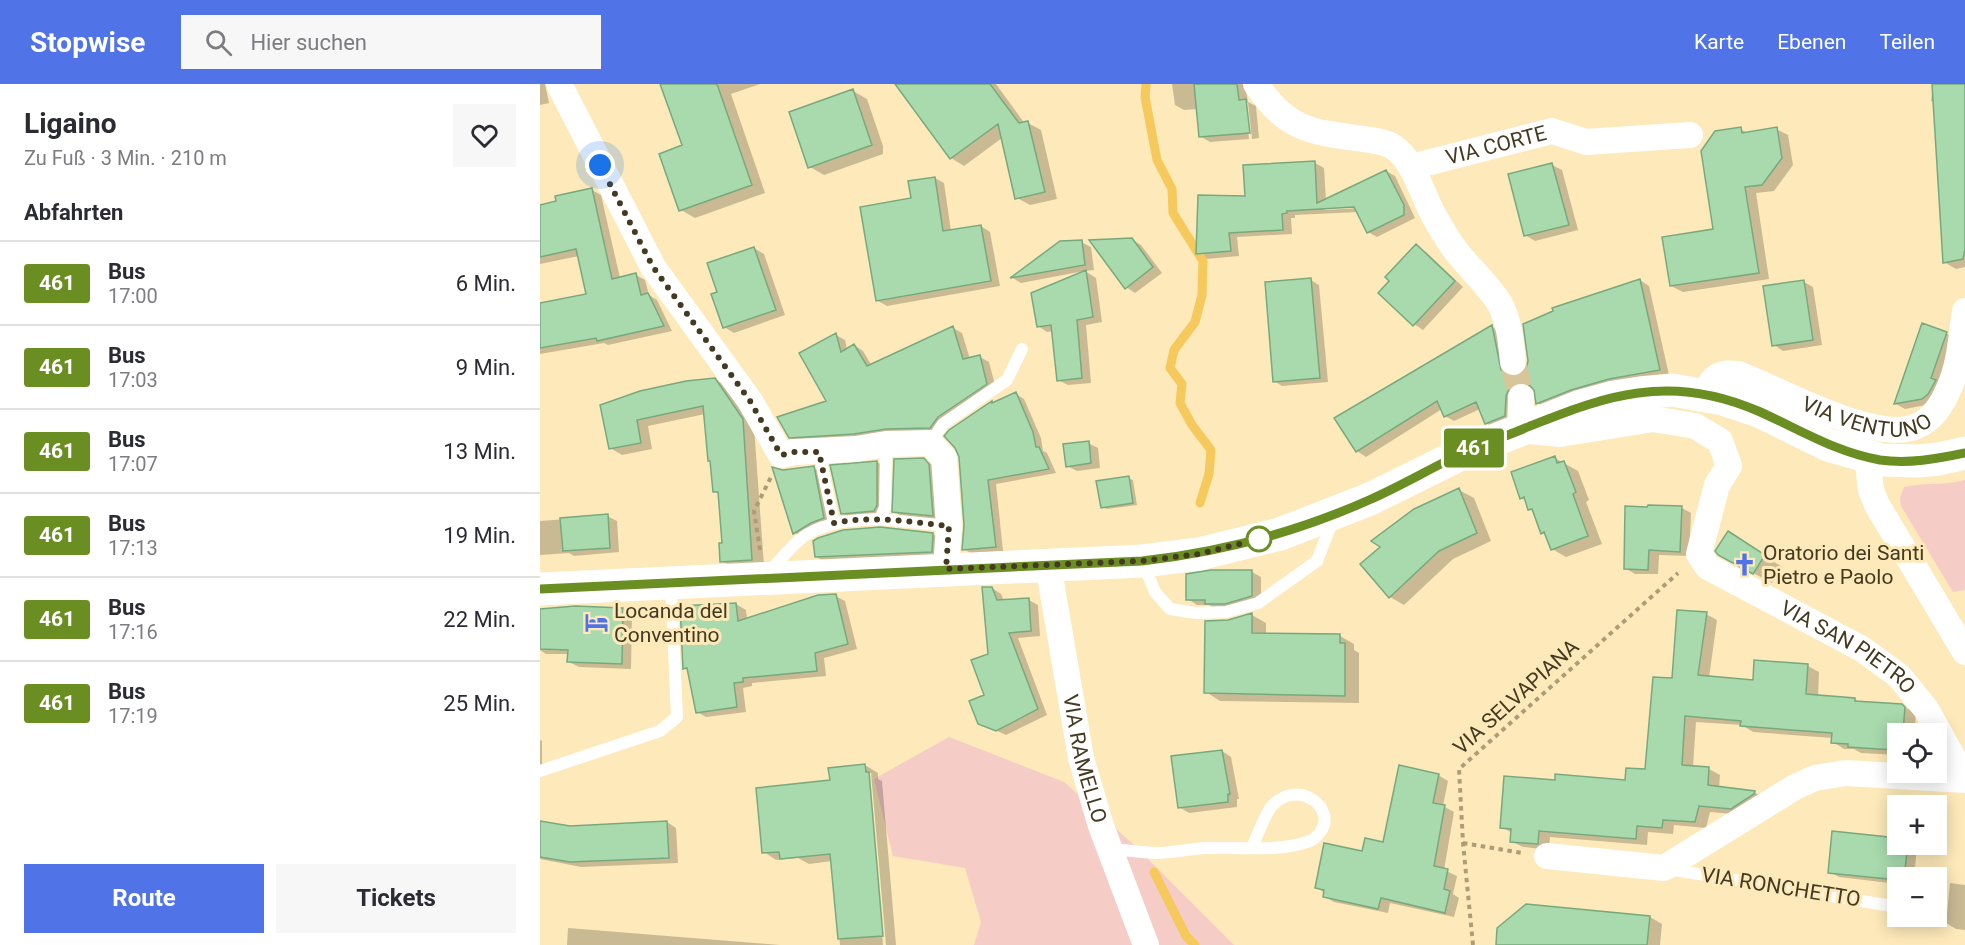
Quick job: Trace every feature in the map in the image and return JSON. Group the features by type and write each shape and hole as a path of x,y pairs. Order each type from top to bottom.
{"street":[{"path":"559,84 653,267 750,401 781,455 795,452 856,449 886,444 930,443 937,448 944,458 949,526 946,569"},
{"path":"1256,84 1282,116 1294,123 1319,134 1386,144 1398,151 1411,166 1433,213 1455,250 1501,305 1509,326 1513,362"},
{"name":"VIA CORTE","path":"1411,166 1552,131 1586,142 1690,135"},
{"name":"VIA VENTUNO","path":"1703,394 1714,378 1721,374 1738,374 1852,422 1878,428 1911,428 1925,422 1934,413 1950,387 1956,369 1965,311"},
{"path":"540,589 1142,561 1199,554 1280,534 1336,513 1370,499 1465,452 1578,407 1614,397 1672,390 1703,394 1740,404 1828,445 1867,457 1881,460 1918,461 1965,453"},
{"path":"1520,430 1521,397"},
{"path":"1520,430 1560,434 1653,419 1695,426 1720,441 1729,466 1717,485 1699,555"},
{"path":"1867,457 1871,490 1877,505 1965,652"},
{"name":"VIA SAN PIETRO","path":"1699,555 1708,567 1862,649 1899,676 1926,709 1965,779"},
{"name":"VIA RAMELLO","path":"1053,564 1052,582 1080,758 1109,849 1146,945"},
{"path":"1547,856 1664,868 1795,787 1815,778 1846,772 1965,779"}],"lane":[{"path":"930,443 943,424 1007,380 1022,349"},
{"path":"880,519 885,507 886,444"},
{"path":"819,452 834,523"},
{"path":"1142,561 1155,592 1170,609 1196,614 1226,612 1258,603 1317,561 1336,513"},
{"path":"764,578 805,536 834,523 880,519 949,526"},
{"path":"540,771 660,731 677,717 670,582"},
{"path":"1109,849 1156,853 1205,848 1252,848 1309,842 1320,834 1323,827 1324,816 1318,804 1306,795 1295,793 1280,799 1270,808 1252,848"},
{"name":"VIA RONCHETTO","path":"1664,868 1887,905"}],"path":[{"path":"764,578 754,511 781,455"},
{"name":"VIA SELVAPIANA","path":"1473,945 1463,843 1459,769 1699,555"},
{"path":"1463,843 1547,856"}],"shaded area":[{"path":"1965,480 1965,590 1953,592 1901,506 1900,498 1904,487"},
{"path":"949,737 1064,782 1134,845 1234,945 974,945 981,922 965,868 893,856 874,779"}],"building":[{"path":"660,84 717,84 752,185 679,211 659,154 682,145"},
{"path":"895,84 990,84 1019,123 1028,121 1045,192 1015,199 998,124 950,159"},
{"path":"1194,84 1237,84 1239,100 1246,99 1250,133 1199,137"},
{"path":"1932,84 1965,84 1965,249 1963,259 1943,263"},
{"path":"853,89 872,145 808,168 789,112"},
{"path":"1741,127 1742,133 1777,127 1782,158 1762,185 1745,187 1759,273 1670,286 1662,237 1713,229 1701,151 1715,131"},
{"path":"1315,161 1317,203 1386,170 1404,205 1404,215 1367,233 1354,207 1287,211 1282,214 1283,230 1229,233 1231,251 1196,254 1198,195 1245,196 1243,165"},
{"path":"1552,163 1569,225 1524,236 1508,174"},
{"path":"935,177 943,231 981,225 991,281 876,301 860,207 911,198 908,181"},
{"path":"592,188 612,279 636,273 641,295 648,293 664,326 597,341 596,338 540,348 540,303 586,294 576,249 540,257 540,205 556,201 555,196"},
{"path":"1132,238 1153,267 1125,289 1089,240"},
{"path":"1082,240 1085,265 1010,278 1060,241"},
{"path":"1416,244 1455,281 1413,326 1378,293 1389,281 1385,277"},
{"path":"754,247 776,310 723,328 711,294 717,292 707,263"},
{"path":"1086,270 1093,317 1077,320 1082,378 1057,381 1051,325 1037,327 1031,293"},
{"path":"1311,278 1320,378 1273,382 1265,282"},
{"path":"1640,279 1660,370 1609,379 1571,390 1536,404 1534,390 1529,385 1522,382 1514,384 1506,396 1505,416 1485,424 1476,402 1444,417 1437,401 1356,452 1334,418 1492,325 1501,370 1507,376 1514,377 1521,374 1526,369 1528,361 1523,324 1553,311 1552,308"},
{"path":"1804,280 1813,340 1772,346 1763,286"},
{"path":"1922,323 1947,332 1931,378 1936,380 1928,394 1922,399 1894,404"},
{"path":"953,326 963,359 980,355 987,384 938,417 930,428 886,429 854,434 789,438 777,417 826,401 799,353 836,333 841,352 854,344 867,366"},
{"path":"715,378 743,419 752,560 720,562 719,543 722,543 718,492 713,492 703,406 637,420 641,443 609,449 600,405 640,391 686,381"},
{"path":"1016,392 1033,432 1036,447 1039,447 1049,469 988,480 996,547 962,550 964,525 959,457 955,448 944,436 949,430 992,401 992,403"},
{"path":"1089,441 1091,463 1066,467 1063,444"},
{"path":"1555,456 1557,463 1564,461 1576,492 1573,494 1588,536 1551,550 1544,532 1541,534 1532,509 1528,510 1524,497 1520,499 1511,472"},
{"path":"924,458 929,464 933,516 892,512 894,459"},
{"path":"877,461 877,505 874,511 841,514 830,465"},
{"path":"814,466 824,518 793,534 772,467 783,470"},
{"path":"1129,476 1133,503 1101,508 1096,481"},
{"path":"1459,488 1477,533 1439,551 1389,598 1360,564 1380,547 1371,541 1414,509"},
{"path":"1648,505 1682,506 1680,552 1649,550 1648,570 1624,569 1625,506 1647,507"},
{"path":"608,514 610,548 563,551 560,518"},
{"path":"880,527 933,533 932,552 815,557 813,541 818,538 843,530"},
{"name":"Oratorio dei Santi Pietro e Paolo","path":"1728,531 1765,555 1753,574 1718,555 1715,551"},
{"path":"1211,570 1252,570 1252,596 1225,604 1205,604 1205,600 1186,600 1186,574"},
{"path":"982,587 992,587 997,600 1029,598 1031,631 1009,633 1038,709 996,731 978,724 969,701 984,695 971,660 988,654"},
{"path":"836,594 848,644 815,653 817,671 743,678 743,682 734,683 737,707 696,713 687,668 683,669 680,606 736,603 738,621 818,595"},
{"name":"Locanda del Conventino","path":"575,606 623,608 622,664 567,662 568,650 540,649 540,609"},
{"path":"1677,610 1707,612 1698,675 1753,680 1754,660 1808,664 1806,694 1855,698 1855,701 1902,704 1905,707 1904,723 1887,723 1887,750 1848,747 1848,744 1831,743 1832,733 1740,726 1741,721 1685,716 1682,765 1709,767 1708,785 1755,791 1754,794 1731,809 1699,806 1695,822 1663,820 1662,828 1637,826 1636,839 1539,831 1538,844 1510,842 1511,829 1500,828 1504,776 1555,780 1555,774 1625,780 1626,768 1645,769 1653,677 1672,678"},
{"path":"1252,613 1252,633 1340,634 1340,643 1345,643 1345,696 1204,693 1205,621 1228,620"},
{"path":"1222,750 1230,794 1228,794 1228,802 1178,808 1171,756"},
{"path":"865,764 866,772 869,772 883,936 838,939 830,854 780,859 779,852 762,853 756,788 830,780 828,768"},
{"path":"1399,765 1439,774 1433,803 1445,805 1434,866 1448,869 1444,889 1450,891 1445,913 1381,898 1378,909 1323,897 1324,890 1315,888 1324,843 1362,851 1365,838 1383,842"},
{"path":"540,821 570,826 667,821 669,858 570,862 540,857"},
{"path":"1832,831 1887,837 1887,855 1907,855 1905,867 1887,867 1887,879 1828,873"},
{"path":"1526,904 1650,916 1647,945 1496,945 1497,928"}],"waterway":[{"path":"1146,84 1145,97 1157,160 1172,189 1173,213 1203,261 1202,295 1195,322 1174,350 1170,368 1182,384 1180,403 1192,425 1211,450 1209,474 1200,503"},
{"path":"1154,872 1186,936 1195,945"}],"tunnel":[{"path":"1513,362 1521,397"}],"bus line":[{"name":"461","path":"540,589 1142,561 1199,554 1280,534 1370,499 1465,452 1578,407 1614,397 1640,393 1672,390 1724,399 1759,411 1828,445 1881,460 1918,461 1965,453"}],"place":[{"name":"Oratorio dei Santi Pietro e Paolo","path":"1745,565"},
{"name":"Locanda del Conventino","path":"596,623"}],"route":[{"path":"600,165 653,267 750,401 781,455 795,452 819,452 834,523 880,519 949,526 946,569 1142,561 1199,554 1259,539"}]}
